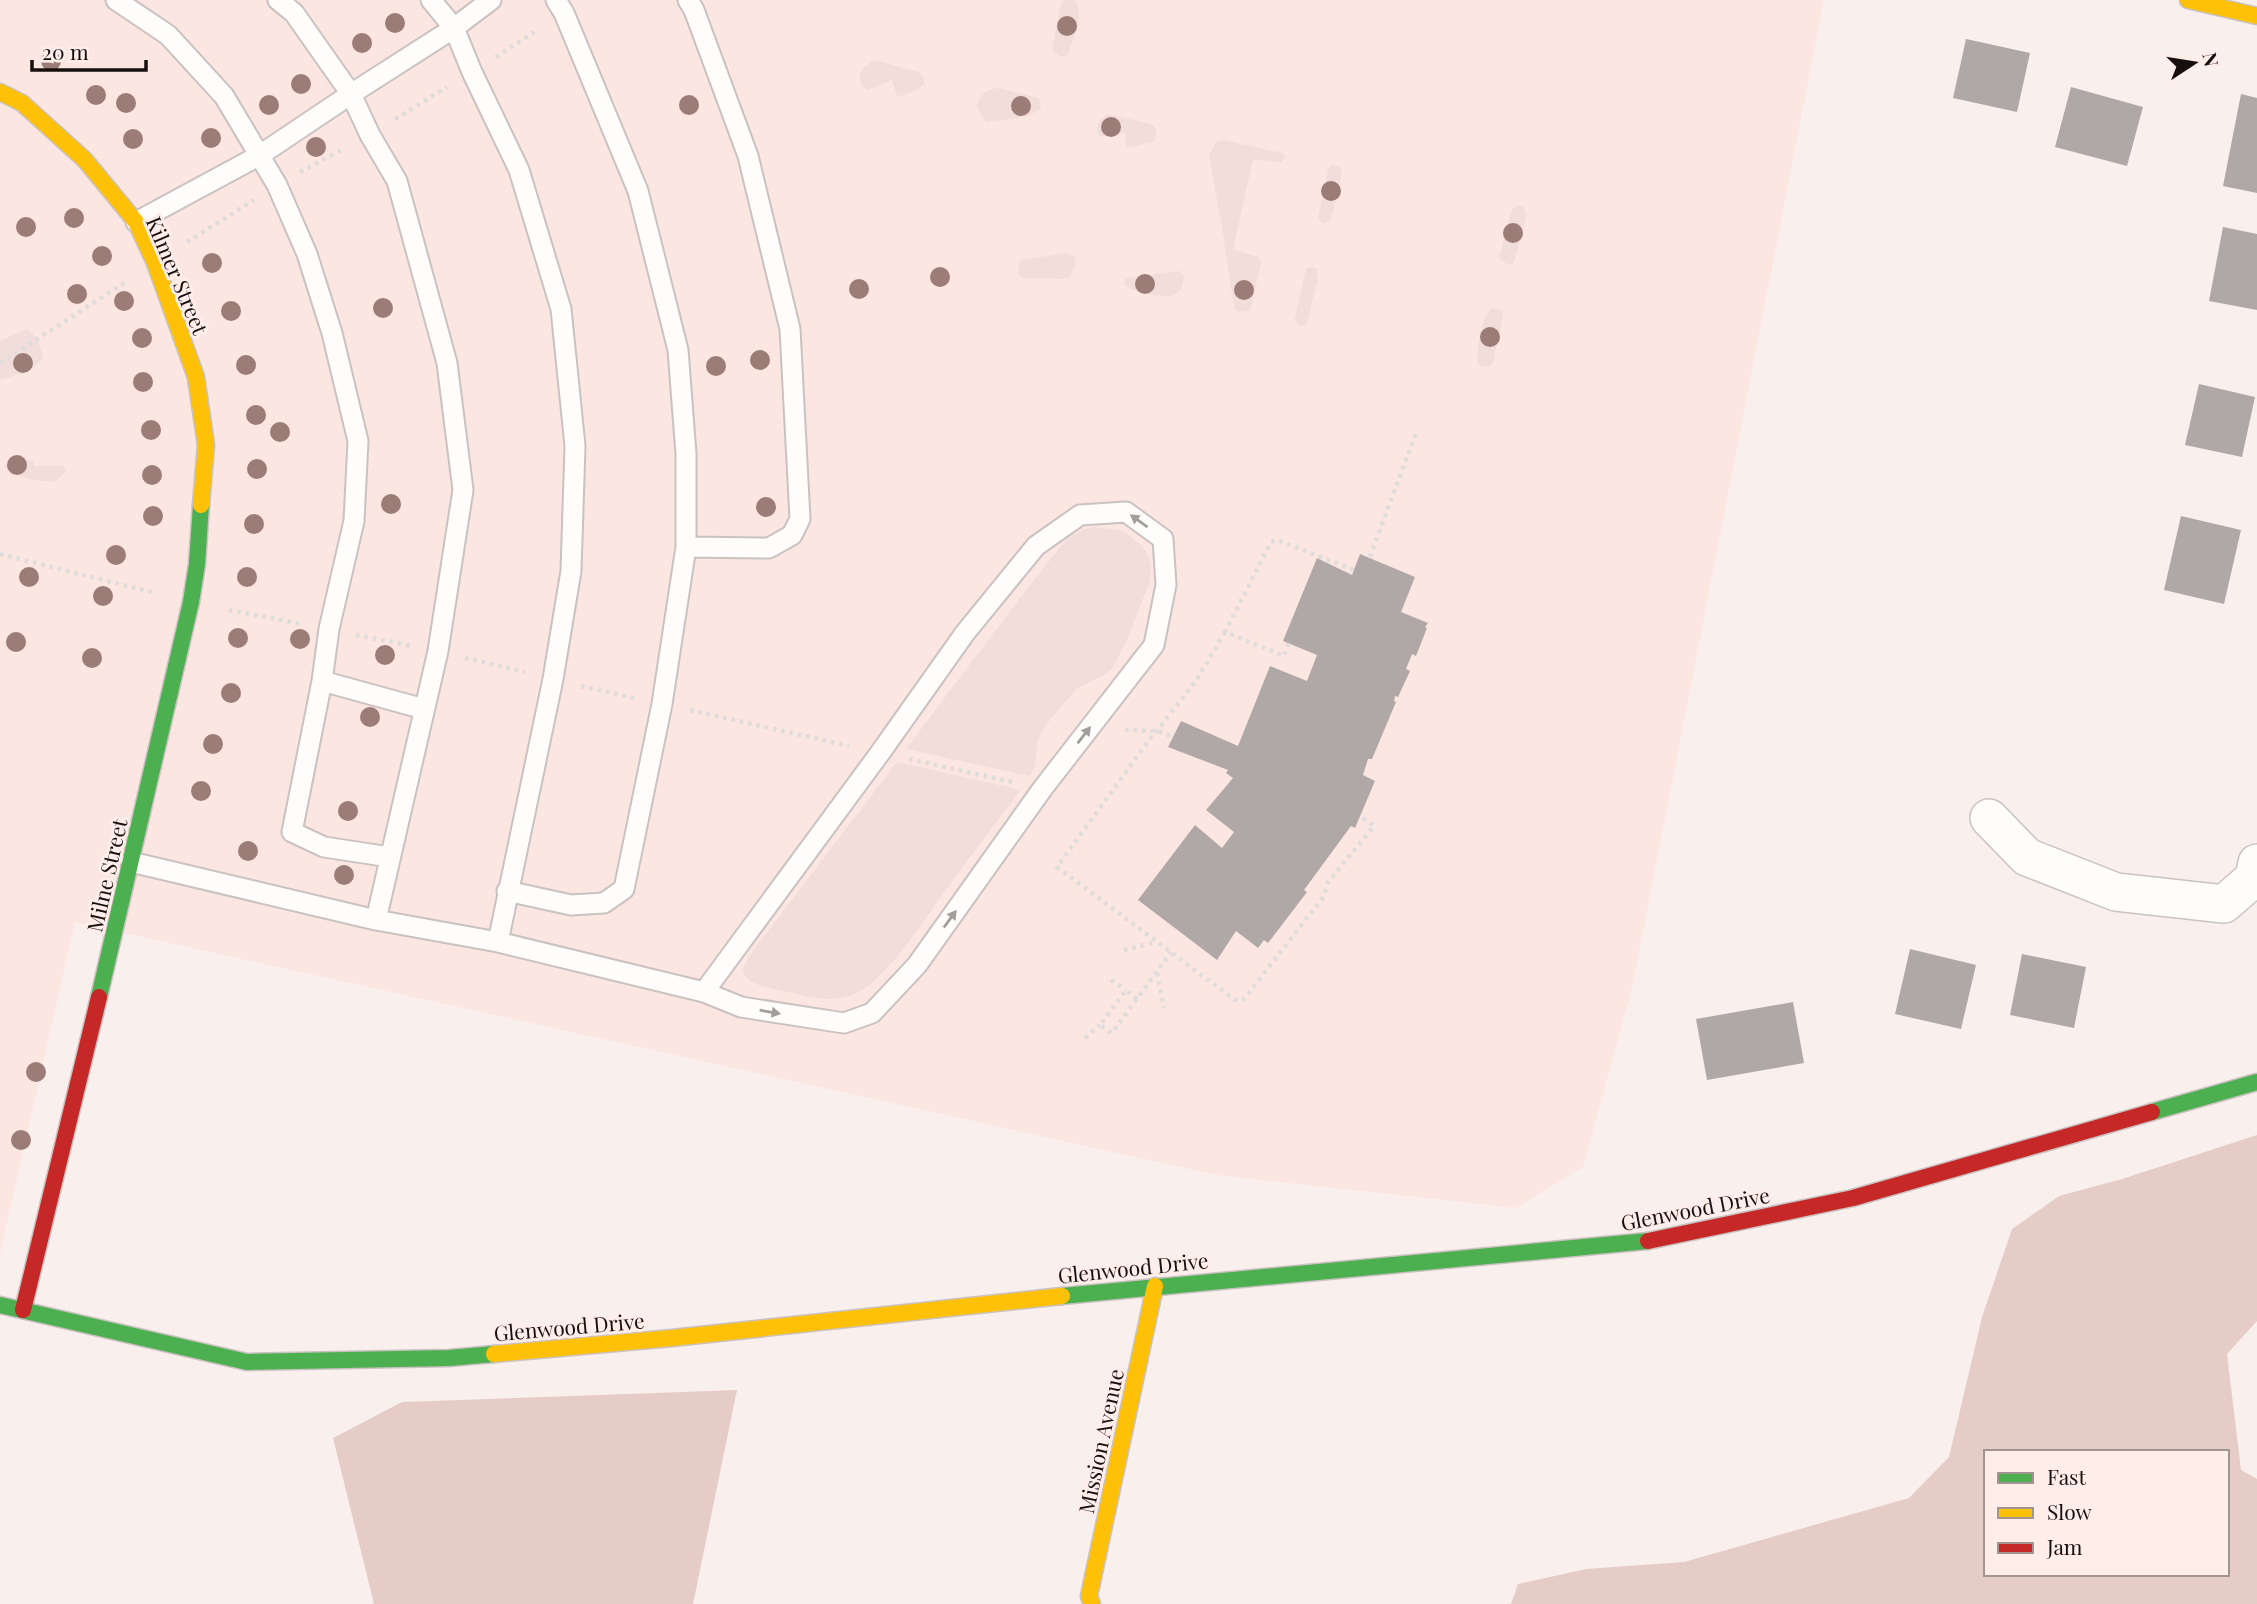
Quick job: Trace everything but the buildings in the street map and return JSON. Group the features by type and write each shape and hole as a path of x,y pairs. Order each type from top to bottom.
{"street":[{"path":"2188,0 2257,16"},
{"name":"Kilmer Street","path":"0,92 22,103 85,160 136,222 155,263 196,377 206,445"},
{"name":"Milne Street","path":"23,1310 191,602 197,564 206,445"},
{"path":"1989,818 2027,857 2116,892 2224,904 2254,878 2257,863"},
{"name":"Glenwood Drive","path":"0,1305 247,1362 449,1358 672,1338 1155,1286 1651,1241 1853,1198 2257,1082"},
{"name":"Mission Avenue","path":"1092,1604 1089,1596 1155,1286"}],"lane":[{"path":"116,0 168,35 224,96 276,185 307,254 332,333 358,441 354,521 329,629 322,681 292,832 324,846 390,857"},
{"path":"278,0 294,13 351,94 370,135 397,181 447,363 463,490 438,651 376,920"},
{"path":"431,0 454,28 519,170 561,309 575,446 571,570 553,679 498,942"},
{"path":"136,222 260,155 454,28 491,0"},
{"path":"507,891 571,905 604,904 624,889 662,704 686,547 686,454 678,350 638,191 564,13 556,0"},
{"path":"686,547 769,548 792,535 800,519 790,329 748,156 694,9 688,0"},
{"path":"131,862 376,920 498,942 705,992 741,1007 844,1023 872,1013 917,965 1043,788 1154,645 1166,585 1163,539 1126,512 1080,515 1036,546 965,634 705,992"},
{"path":"322,681 424,709"}],"path":[{"path":"0,363 135,276"},
{"path":"1370,557 1418,430"},
{"path":"1354,570 1278,540 1271,542 1225,632 1196,681 1057,867 1235,1000 1244,999 1324,896 1328,882 1374,826 1360,816"},
{"path":"0,554 191,602 438,651 662,704 1043,788"},
{"path":"1225,632 1284,656 1289,643"},
{"path":"1089,729 1157,731 1173,737"},
{"path":"1124,950 1157,942"},
{"path":"1100,1025 1112,1033 1171,952"},
{"path":"1157,972 1164,1009"},
{"path":"1111,980 1137,999"},
{"path":"1085,1038 1100,1025 1126,990"}],"shaded area":[{"path":"0,0 1824,0 1632,989 1583,1167 1516,1208 1216,1175 75,922 0,1254"},
{"path":"1064,0 1074,0 1079,11 1076,33 1065,57 1052,50 1060,6"},
{"path":"874,60 918,72 924,78 924,84 916,91 897,97 892,80 868,90 862,86 859,76 863,68"},
{"path":"999,88 1038,98 1040,110 1025,117 986,122 977,107 978,102 984,93"},
{"path":"1108,114 1151,124 1156,129 1156,139 1125,148 1126,133 1101,137 1098,134 1098,125"},
{"path":"1224,140 1285,155 1282,163 1253,159 1233,250 1259,257 1261,262 1250,310 1243,312 1234,307 1209,156 1216,142"},
{"path":"1333,164 1341,168 1342,173 1331,220 1322,224 1318,217 1328,170"},
{"path":"1518,205 1523,207 1527,214 1515,259 1513,264 1509,264 1499,258 1511,211"},
{"path":"1065,253 1075,257 1076,262 1070,277 1022,278 1018,273 1022,260"},
{"path":"1306,269 1317,269 1318,278 1308,320 1305,325 1300,326 1295,317"},
{"path":"1180,271 1184,276 1183,284 1174,295 1148,294 1125,285 1126,278"},
{"path":"1491,308 1501,310 1503,316 1493,363 1489,367 1479,366 1480,336"},
{"path":"27,329 35,337 43,356 30,369 0,380 0,341"},
{"path":"34,460 34,466 62,465 66,471 57,481 44,481 21,476 4,466 10,461"},
{"path":"1096,527 1123,531 1142,546 1148,555 1151,568 1150,581 1127,640 1112,669 1076,689 1045,726 1038,740 1035,766 1030,776 906,749 1066,540 1084,529"},
{"path":"897,762 1021,790 901,952 864,988 852,995 836,999 804,996 756,984 742,971 749,956"},
{"path":"2257,1135 2257,1321 2227,1354 2241,1470 2257,1479 2257,1604 1511,1604 1518,1584 1586,1569 1684,1562 1909,1498 1949,1457 1982,1317 2012,1229 2059,1196 2122,1179"},
{"path":"737,1390 693,1604 374,1604 333,1438 402,1402"}],"traffic: fast":[{"path":"99,997 191,602 201,505"},
{"path":"2152,1112 2257,1082"},
{"path":"1062,1296 1648,1241"},
{"path":"0,1305 247,1362 449,1358 494,1354"}],"traffic: slow":[{"path":"2188,0 2257,16"},
{"path":"0,92 22,103 85,160 136,222 155,263 196,377 206,445 201,505"},
{"path":"1092,1604 1089,1596 1155,1286"},
{"path":"494,1354 672,1338 1062,1296"}],"traffic: jam":[{"path":"23,1310 99,997"},
{"path":"1648,1241 1853,1198 2152,1112"}]}
